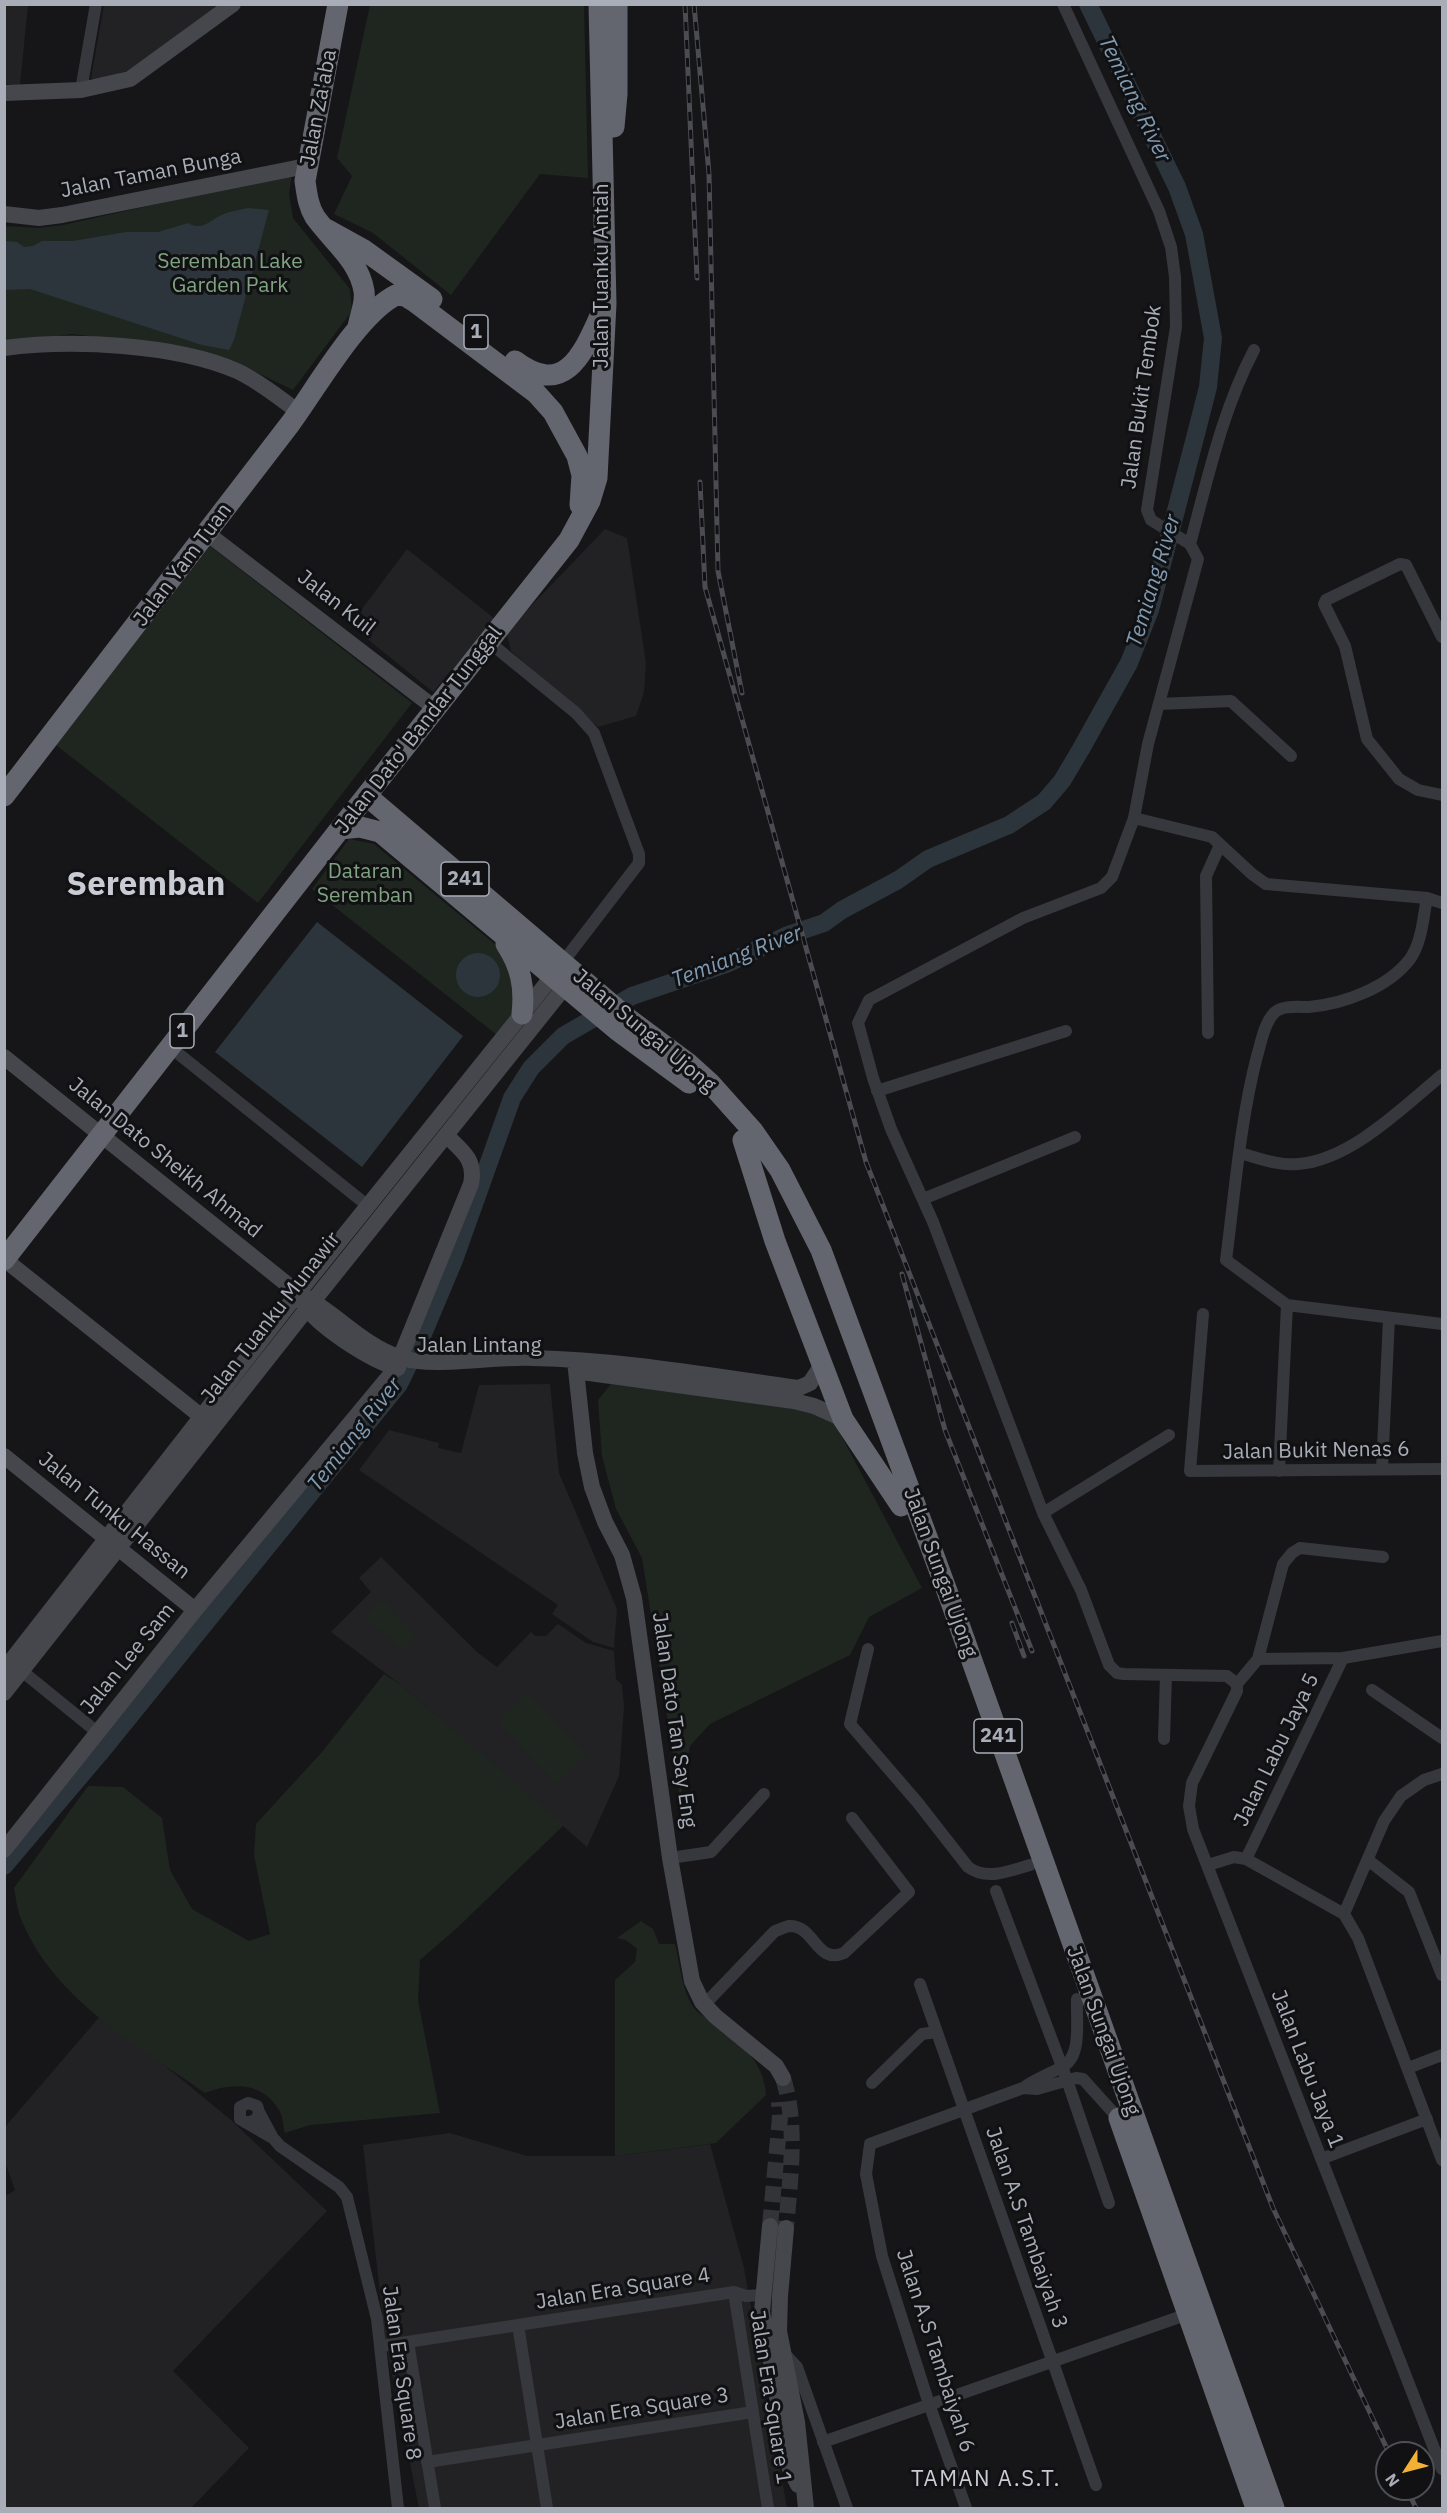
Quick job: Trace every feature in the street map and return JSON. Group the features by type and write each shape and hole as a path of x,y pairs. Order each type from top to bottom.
{"highway":[{"name":"Jalan Tuanku Antah","path":"569,540 590,501 597,478 606,304 599,4"},
{"path":"603,204 617,94 617,4"},
{"name":"Jalan Za'aba","path":"336,6 305,181 310,207 344,250 361,280 365,301 357,330"},
{"name":"1","path":"326,229 364,250 536,375 557,374 577,359 589,342 606,304"},
{"name":"1","path":"357,330 388,298 396,295 405,296 536,393 553,412 566,435 577,456 582,475 582,497 569,540"},
{"name":"Jalan Yam Tuan","path":"4,796 208,534 357,330"},
{"name":"Jalan Dato' Bandar Tunggal","path":"5,1260 340,829 569,540"},
{"name":"Jalan Sungai Ujong","path":"367,796 564,975 680,1075 743,1140 769,1175 808,1255 901,1506 1256,2508"},
{"name":"Jalan Sungai Ujong","path":"340,829 360,827 380,832 496,929 564,975"},
{"path":"496,929 519,967 524,996 522,1014"},
{"name":"Jalan Sungai Ujong","path":"624,1025 689,1064 710,1083 753,1131 780,1170 821,1250 951,1602 1274,2508"},
{"path":"743,1140 775,1241 843,1419 901,1506"}],"street":[{"path":"81,90 96,4"},
{"path":"4,93 81,90 130,79 233,4"},
{"name":"Jalan Bukit Tembok","path":"1063,4 1159,211 1170,248 1175,277 1176,327 1147,510 1151,520 1190,544"},
{"name":"Jalan Taman Bunga","path":"4,214 39,218 62,215 306,166"},
{"path":"4,348 63,344 100,345 186,356 239,372 299,412"},
{"path":"1237,1684 1227,1676 1124,1674 1118,1673 1109,1665 1086,1602 1043,1513 923,1199 891,1129 877,1091 858,1023 869,1000 1023,918 1101,888 1112,877 1134,818 1148,744 1198,559 1190,544 1224,419 1240,377 1254,350"},
{"name":"Jalan Kuil","path":"208,534 436,709"},
{"path":"1443,637 1406,565 1400,564 1326,600 1324,604 1345,646 1367,739 1399,779 1418,790 1443,795"},
{"path":"489,642 576,713 594,733 639,854 639,863 564,975"},
{"path":"1159,704 1231,701 1291,756"},
{"path":"1134,818 1212,837 1251,874 1266,884 1427,898 1443,903"},
{"path":"1208,1033 1206,876 1221,845"},
{"path":"1427,898 1420,938 1410,959 1390,976 1361,995 1332,1003 1288,1007 1274,1013 1263,1033 1247,1096 1226,1260 1287,1305 1443,1324"},
{"name":"Jalan Tuanku Munawir","path":"113,1543 202,1417 306,1301 368,1206 522,1014 564,975"},
{"name":"Jalan Tuanku Munawir","path":"4,1693 10,1665 113,1543 306,1301 446,1135 564,975"},
{"path":"877,1091 1066,1031"},
{"path":"170,1047 368,1206"},
{"name":"Jalan Dato Sheikh Ahmad","path":"4,1057 306,1301"},
{"path":"1240,1153 1270,1161 1298,1164 1328,1157 1356,1143 1443,1075"},
{"name":"Jalan Lee Sam","path":"4,1850 195,1610 402,1363 471,1184 472,1164 465,1153 446,1135"},
{"path":"923,1199 1075,1137"},
{"path":"5,1260 202,1417"},
{"name":"Jalan Lintang","path":"306,1301 402,1363 447,1372 518,1366 576,1366 760,1391 814,1406 843,1419"},
{"path":"1279,1471 1287,1305"},
{"name":"Jalan Bukit Nenas 6","path":"1203,1314 1190,1471 1443,1469"},
{"path":"1382,1469 1389,1318"},
{"name":"Jalan Lintang","path":"760,1391 799,1389 810,1383 822,1365"},
{"name":"Jalan Dato Tan Say Eng","path":"576,1366 585,1453 592,1486 605,1522 622,1555 634,1598 670,1858 692,1981 704,2005 776,2066 779,2079"},
{"path":"1043,1513 1169,1435"},
{"name":"Jalan Tunku Hassan","path":"4,1456 195,1610"},
{"path":"1383,1557 1299,1548 1292,1553 1283,1564 1258,1659 1343,1658 1443,1641"},
{"path":"868,1649 850,1724 918,1803 968,1867 977,1874 988,1875 1030,1865"},
{"name":"Jalan Labu Jaya 5","path":"1246,1859 1343,1658"},
{"name":"Jalan Labu Jaya 1","path":"1258,1659 1237,1684 1237,1691 1192,1783 1189,1806 1193,1829 1443,2469"},
{"path":"10,1665 97,1732"},
{"path":"1164,1739 1166,1675"},
{"path":"1372,1690 1443,1738"},
{"path":"1344,1914 1384,1821 1401,1796 1424,1780 1441,1778"},
{"path":"670,1858 711,1852 764,1794"},
{"path":"704,2005 775,1931 789,1926 801,1929 827,1955 835,1957 844,1953 909,1892 852,1818"},
{"path":"1208,1865 1234,1857 1246,1859 1344,1914 1358,1938 1443,2160"},
{"path":"1368,1860 1409,1892 1443,1975"},
{"path":"996,1891 1064,2074 1109,2204"},
{"name":"Jalan A.S Tambaiyah 3","path":"920,1984 1096,2485"},
{"path":"964,2110 1023,2088 1037,2089 1064,2074 1074,2057 1076,2048 1077,1999"},
{"path":"872,2083 922,2034 937,2032"},
{"path":"1408,2068 1443,2055"},
{"path":"1064,2074 1090,2084 1119,2119"},
{"path":"248,2103 254,2104 259,2112 255,2121 248,2123 239,2116 242,2105 248,2103"},
{"name":"Jalan A.S Tambaiyah 6","path":"964,2110 870,2144 866,2174 882,2256 929,2404 966,2508"},
{"name":"Jalan Era Square 8","path":"259,2112 273,2138"},
{"path":"1321,2159 1427,2120"},
{"name":"Jalan Era Square 8","path":"248,2123 273,2138 289,2154 339,2187 347,2197 377,2319 398,2508"},
{"path":"778,2227 782,2349 797,2422 805,2503 790,2469 764,2334 762,2295 778,2227"},
{"name":"Jalan Era Square 4","path":"381,2346 734,2292 746,2296 762,2295"},
{"name":"Jalan Era Square 1","path":"734,2292 768,2508"},
{"path":"823,2442 1188,2314"},
{"path":"518,2325 547,2508"},
{"name":"Jalan Era Square 8","path":"408,2342 435,2508"},
{"path":"782,2349 796,2367 847,2508"},
{"name":"Jalan Era Square 3","path":"428,2462 753,2412"}],"shaded area":[{"path":"4,5 28,5 20,85 5,84"},
{"path":"104,5 222,5 131,70 96,80 91,78"},
{"name":"Seremban Lake Garden Park","path":"248,208 269,210 234,340 229,350 202,345 30,289 5,290 5,241 17,242 24,247 33,246 42,241 73,241 126,232 158,232 188,223 203,225 224,214"},
{"path":"605,529 627,538 646,663 644,692 636,716 598,727 511,651 506,632"},
{"path":"407,549 495,619 433,692 350,625"},
{"path":"317,922 463,1036 362,1167 215,1052"},
{"path":"478,953 486,954 494,959 499,967 499,983 494,991 486,996 478,997 470,996 462,991 457,983 456,975 457,967 462,959 470,954"},
{"path":"550,1384 559,1473 617,1609 614,1648 593,1642 552,1614 558,1605 359,1470 389,1430 439,1443 438,1448 461,1453 479,1385"},
{"path":"381,1557 477,1652 497,1667 531,1632 535,1636 546,1636 558,1624 586,1643 614,1651 616,1679 622,1685 624,1706 619,1776 587,1847 401,1685 331,1632 371,1592 359,1578"},
{"path":"102,2014 231,2120 327,2211 173,2371 249,2448 191,2508 8,2508 5,2507 4,2197 15,2190 5,2162 5,2127"},
{"path":"450,2133 527,2156 615,2156 710,2144 744,2268 787,2508 419,2508 386,2345 363,2145"}],"green space":[{"path":"370,5 584,5 588,178 540,174 451,295 373,233 334,214 352,176 337,158"},
{"name":"Seremban Lake Garden Park","path":"292,174 289,193 293,218 350,289 352,311 293,390 235,362 161,345 72,334 5,343 5,226 39,228 63,225"},
{"path":"210,546 412,703 258,903 56,745"},
{"name":"Dataran Seremban","path":"349,839 374,844 496,945 516,982 516,1012 497,1035 312,889"},
{"path":"611,1384 821,1409 833,1420 922,1588 869,1617 850,1655 710,1724 690,1746 680,1798 642,1558 616,1509 602,1456 598,1400"},
{"path":"383,1599 417,1638 402,1649 364,1617"},
{"path":"384,1674 401,1685 564,1825 457,1928 420,1960 418,2000 440,2113 310,2125 285,2133 280,2112 264,2094 256,2089 236,2086 205,2093 125,2038 76,1997 54,1973 36,1948 20,1915 14,1888 88,1786 123,1787 162,1818 170,1870 192,1909 249,1941 270,1934 254,1855 256,1824 322,1752"},
{"path":"527,1693 587,1755 557,1784 498,1721"},
{"path":"641,1921 653,1929 659,1944 675,1944 684,1986 694,2008 738,2043 754,2060 760,2070 766,2095 716,2143 615,2156 615,1980 635,1962 637,1949 626,1940 617,1938"}],"waterway":[{"name":"Temiang River","path":"4,1866 99,1754 399,1384 454,1260 512,1098 531,1068 563,1036 632,996 726,964 788,935 824,923 842,910 898,880 928,859 1009,825 1044,802 1062,781 1081,749 1129,663 1150,610 1208,387 1213,338 1194,234 1177,187 1088,4"}],"tunnel":[{"path":"783,2078 788,2096 792,2133 786,2228"},
{"path":"770,2226 780,2117 779,2102"}],"railway":[{"path":"685,4 697,278"},
{"path":"694,4 709,174 718,571 742,693"},
{"path":"700,482 705,587 866,1162 1273,2208 1383,2441"},
{"path":"902,1274 945,1430 1032,1651"},
{"path":"1012,1623 1024,1656"},
{"path":"1413,2501 1416,2508"}],"district":[{"name":"Seremban","path":"146,885"},
{"name":"TAMAN A.S.T.","path":"986,2480"}]}
